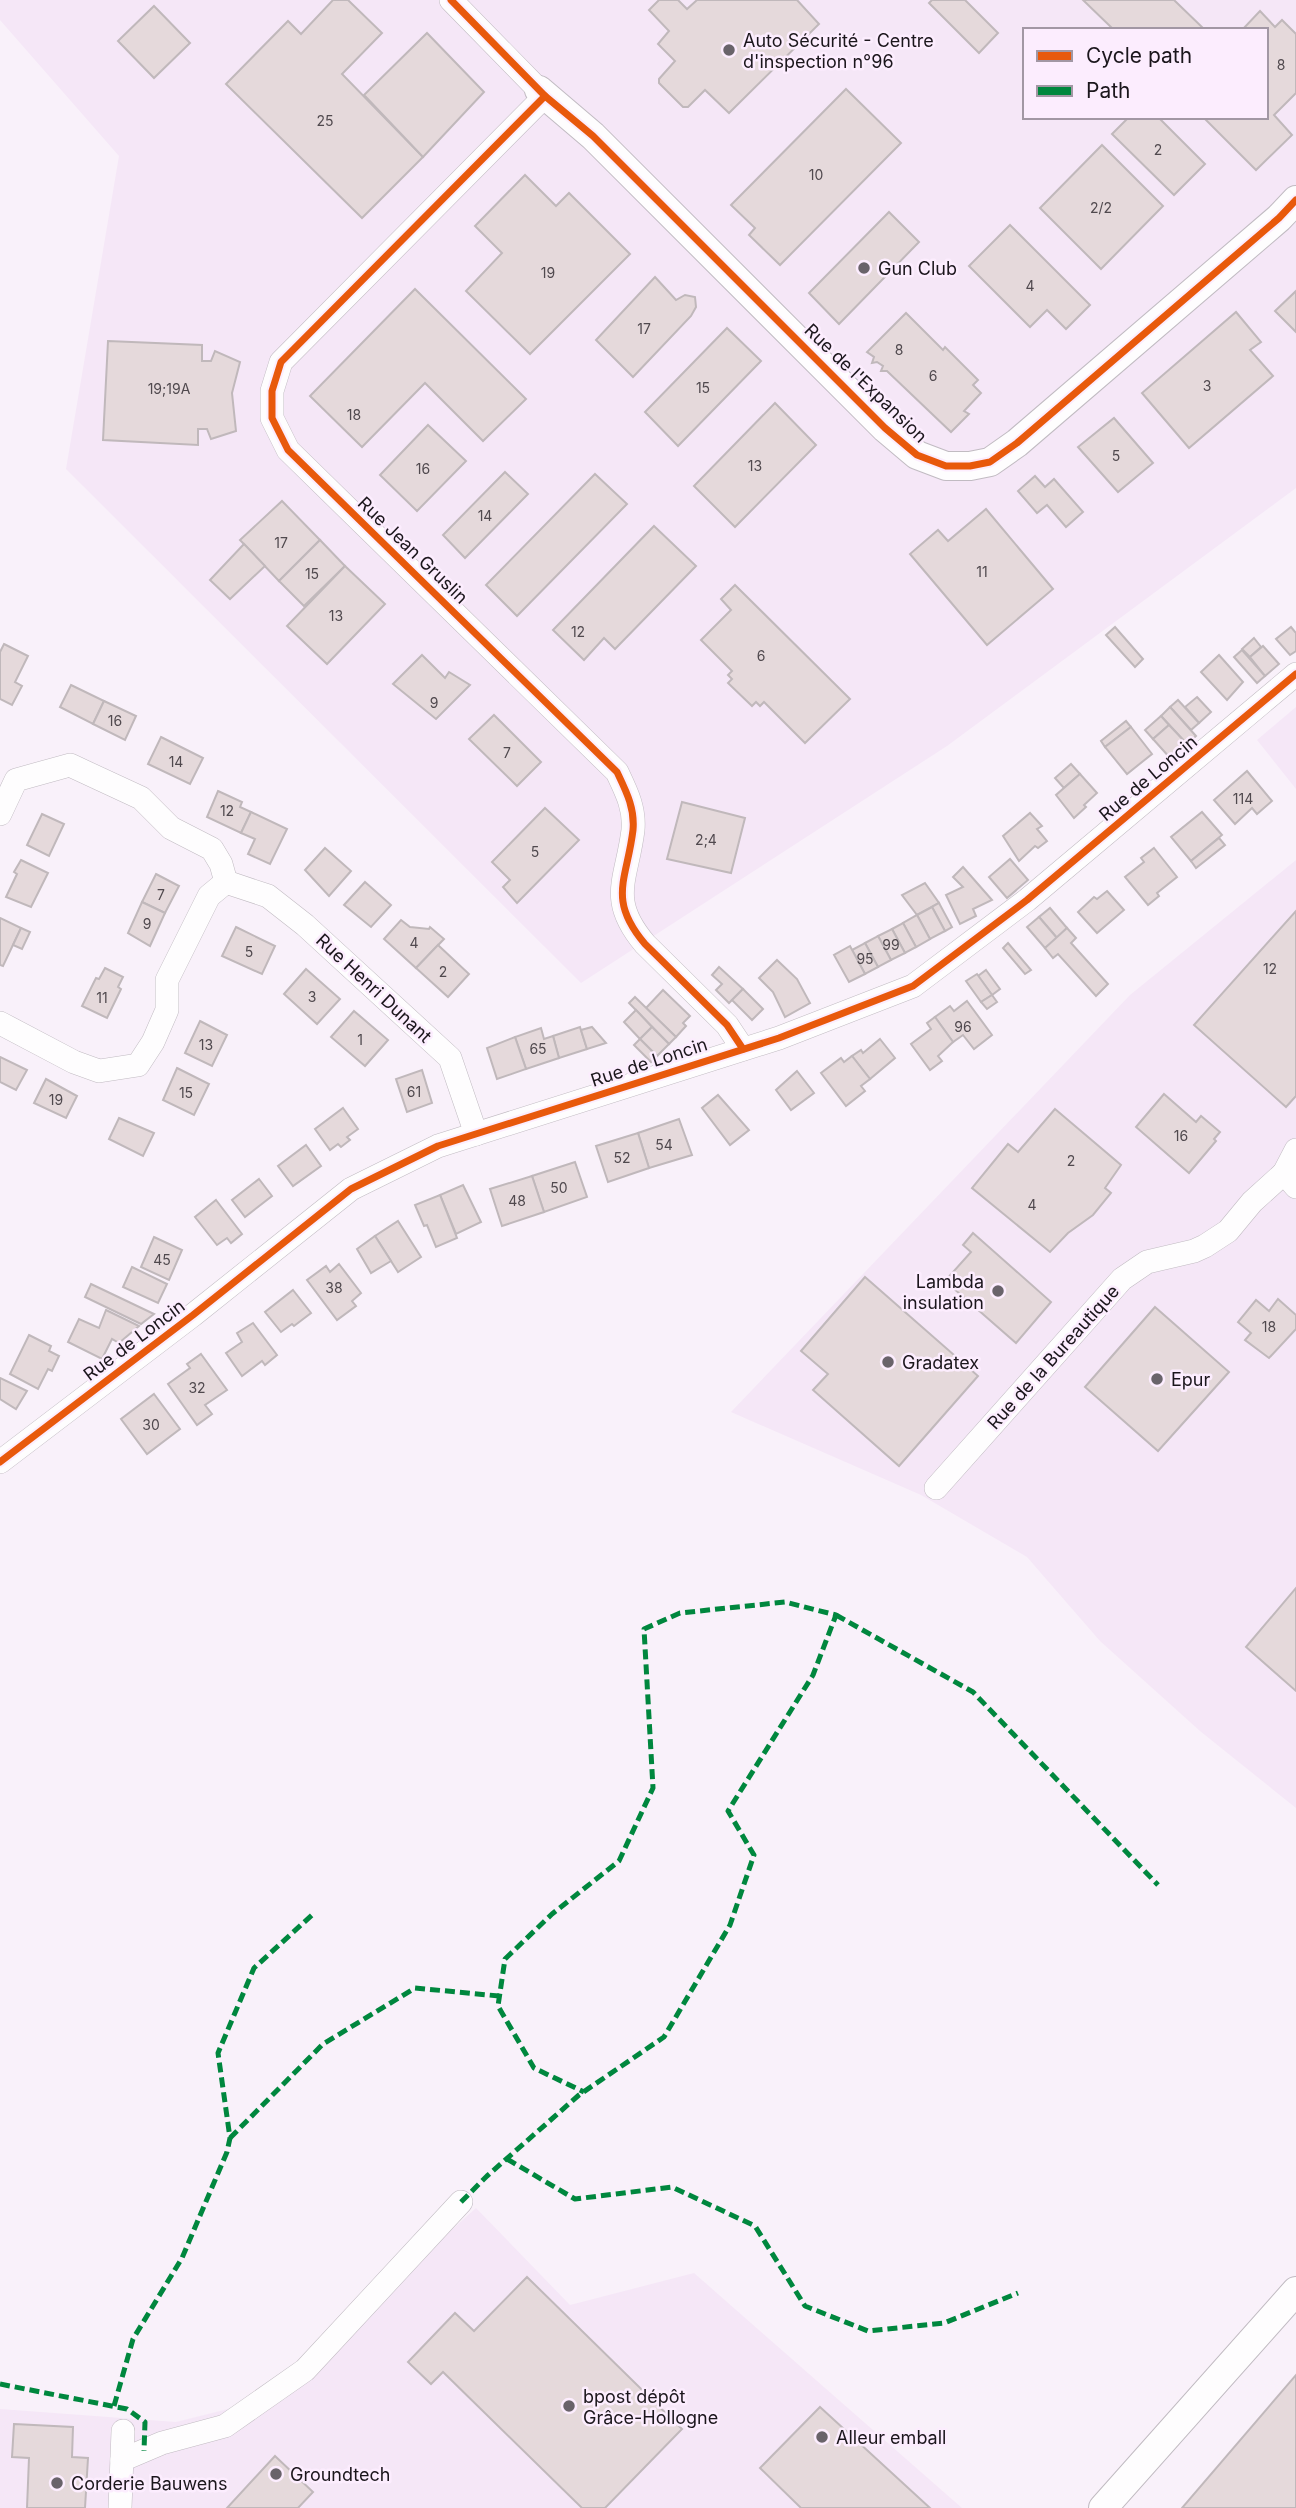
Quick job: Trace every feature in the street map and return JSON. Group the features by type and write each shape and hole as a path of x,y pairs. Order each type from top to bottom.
{"street":[{"name":"Rue de l'Expansion","path":"451,0 542,92 593,136 885,428 916,455 946,466 970,466 990,462 1017,443 1279,218 1296,200"},
{"name":"Rue Jean Gruslin","path":"542,92 281,362 272,391 272,418 288,450 617,772 629,796 633,828 621,895 624,912 633,930 645,944 727,1026 743,1049"},
{"name":"Rue de Loncin","path":"0,1462 193,1315 351,1189 438,1146 779,1038 913,986 1027,900 1296,674"},
{"path":"0,814 16,780 70,765 141,798 171,828 212,849 221,864 226,882 209,896 167,980 167,1010 153,1042 138,1065 99,1071 74,1062 0,1023"},
{"name":"Rue Henri Dunant","path":"226,882 268,896 305,925 450,1058 476,1134"},
{"path":"1290,1180 1296,1150"},
{"name":"Rue de la Bureautique","path":"936,1488 1122,1279 1147,1262 1205,1246 1228,1231 1252,1202 1290,1180"},
{"path":"122,2460 162,2443 225,2426 305,2370 461,2202"},
{"path":"1103,2508 1296,2291"},
{"path":"120,2508 123,2431"}],"shaded area":[{"path":"0,0 1296,0 1296,488 947,746 581,983 66,469 119,156 0,20"},
{"path":"1296,707 1296,789 1257,740"},
{"path":"1296,860 1296,1808 1200,1731 1100,1641 1027,1557 921,1495 731,1412 1130,995"},
{"path":"476,2208 570,2305 694,2273 962,2508 0,2508 0,2409 176,2422 280,2396 417,2261"}],"building":[{"path":"333,0 348,0 382,33 342,74 423,157 362,218 226,84 288,21 301,34"},
{"name":"Auto Sécurité - Centre d'inspection n°96","path":"659,0 678,0 687,9 697,0 797,0 819,24 729,113 705,90 688,107 683,107 659,83 659,79 675,61 658,44 669,31 649,10"},
{"path":"932,0 965,0 998,33 979,53 929,3"},
{"path":"1083,0 1174,0 1203,28 1112,28"},
{"path":"154,6 190,43 154,78 118,41"},
{"path":"1260,11 1275,27 1282,20 1296,34 1296,93 1274,115 1292,135 1256,170 1205,119 1268,119 1268,28 1244,28"},
{"path":"427,33 484,92 423,157 364,95"},
{"path":"846,89 901,143 780,265 749,235 755,228 731,205"},
{"path":"1127,119 1160,119 1205,164 1174,195 1112,134"},
{"path":"1102,145 1163,206 1101,269 1040,208"},
{"path":"525,175 556,206 569,193 630,254 530,354 466,291 502,253 475,226"},
{"name":"Gun Club","path":"889,212 919,242 839,324 809,293"},
{"path":"1010,225 1090,305 1066,329 1047,310 1030,327 969,266"},
{"path":"655,277 676,300 685,295 695,297 696,307 691,316 633,377 596,340"},
{"path":"415,289 526,399 483,441 425,383 362,447 310,396"},
{"path":"1296,291 1296,332 1275,311"},
{"path":"1236,312 1261,342 1250,350 1273,376 1189,448 1142,393"},
{"path":"906,313 978,380 973,385 981,393 964,411 969,414 951,432 887,371 881,371 883,366 877,362 872,363 874,357 867,352"},
{"path":"727,328 761,361 678,446 645,412"},
{"path":"108,341 202,345 202,361 211,361 215,351 240,362 232,393 236,431 211,439 207,429 198,429 198,445 103,440"},
{"path":"775,403 816,445 735,527 694,486"},
{"path":"1114,418 1153,463 1118,492 1078,447"},
{"path":"428,425 466,461 417,511 380,475"},
{"path":"505,472 528,494 465,558 443,535"},
{"path":"595,474 627,504 517,616 486,585"},
{"path":"1035,476 1045,487 1054,479 1083,512 1066,527 1047,505 1037,513 1018,491"},
{"path":"282,501 320,540 279,581 240,540"},
{"path":"986,509 1053,589 987,645 910,554 938,530 948,541"},
{"path":"654,526 696,566 615,649 604,638 584,660 553,630"},
{"path":"320,540 345,566 304,606 279,581"},
{"path":"244,544 265,566 230,599 210,580"},
{"path":"345,566 385,604 327,664 287,626"},
{"path":"735,585 850,699 805,743 764,702 760,706 756,702 752,706 728,683 732,679 728,675 732,671 701,640 731,610 721,599"},
{"path":"1115,627 1143,659 1135,667 1106,635"},
{"path":"1291,627 1296,633 1296,651 1290,655 1276,639"},
{"path":"1254,638 1261,647 1250,657 1242,649"},
{"path":"4,644 28,656 15,682 22,686 12,705 0,699 0,652"},
{"path":"1263,646 1279,664 1265,676 1250,657"},
{"path":"1242,650 1265,676 1257,683 1234,657"},
{"path":"422,655 445,678 449,672 470,685 436,719 393,684"},
{"path":"1219,655 1243,682 1227,700 1201,672"},
{"path":"71,685 104,701 93,724 60,707"},
{"path":"1197,697 1211,712 1199,723 1185,707"},
{"path":"1178,700 1199,723 1191,730 1170,707"},
{"path":"104,701 136,716 125,740 93,724"},
{"path":"1170,707 1196,736 1187,744 1161,716"},
{"path":"494,715 541,762 517,786 469,739"},
{"path":"1161,716 1169,725 1153,739 1145,730"},
{"path":"1126,721 1131,727 1105,747 1101,741"},
{"path":"1169,725 1187,744 1171,759 1153,739"},
{"path":"1131,727 1152,754 1127,774 1105,747"},
{"path":"161,737 203,758 190,784 148,764"},
{"path":"1071,764 1080,774 1064,788 1055,778"},
{"path":"1247,771 1272,801 1257,814 1252,808 1235,824 1214,800"},
{"path":"1080,774 1097,793 1074,818 1056,795"},
{"path":"218,791 242,802 240,807 251,812 241,833 207,817"},
{"path":"682,802 745,818 731,873 667,859"},
{"path":"545,808 579,840 517,903 503,887 510,880 492,862"},
{"path":"251,812 287,829 270,864 248,854 255,839 241,833"},
{"path":"1202,812 1222,835 1191,861 1171,837"},
{"path":"1030,813 1042,826 1037,829 1047,841 1038,848 1035,846 1019,861 1003,836"},
{"path":"42,814 64,824 49,856 27,845"},
{"path":"1219,838 1225,845 1196,868 1191,861"},
{"path":"325,848 351,871 329,896 305,870"},
{"path":"1154,848 1177,877 1157,893 1159,896 1148,905 1125,877 1144,862 1141,858"},
{"path":"1010,859 1028,880 1007,898 989,877"},
{"path":"21,860 48,873 31,907 6,897"},
{"path":"963,867 992,900 973,909 976,916 960,924 946,895 963,887 953,877"},
{"path":"156,874 179,886 165,913 142,902"},
{"path":"365,882 391,905 371,927 344,905"},
{"path":"925,883 939,903 917,915 902,895"},
{"path":"1107,891 1124,910 1097,933 1078,912 1094,897 1097,899"},
{"path":"142,902 165,913 150,946 128,933"},
{"path":"939,903 952,927 945,931 932,907"},
{"path":"932,907 945,931 930,939 917,915"},
{"path":"1050,908 1067,928 1057,938 1039,917"},
{"path":"1296,911 1296,1096 1286,1107 1194,1025"},
{"path":"917,915 930,939 916,947 903,923"},
{"path":"1039,917 1057,938 1045,948 1027,927"},
{"path":"0,918 21,928 3,966 0,965"},
{"path":"401,920 410,927 430,927 444,939 416,968 384,939"},
{"path":"903,923 916,947 905,953 892,929"},
{"path":"236,927 275,946 262,974 222,956"},
{"path":"21,928 30,932 22,949 13,945"},
{"path":"1067,928 1076,938 1071,943 1108,984 1096,996 1058,954 1053,958 1045,948"},
{"path":"892,929 905,953 891,960 878,936"},
{"path":"878,936 891,960 878,967 865,943"},
{"path":"865,943 878,967 865,974 852,950"},
{"path":"1008,943 1031,970 1025,974 1003,948"},
{"path":"438,945 469,974 448,997 416,968"},
{"path":"850,946 865,974 849,982 834,955"},
{"path":"777,960 797,979 810,1003 785,1017 773,992 759,978"},
{"path":"719,967 743,989 729,1003 716,990 722,984 712,975"},
{"path":"105,968 123,977 118,987 121,989 107,1018 82,1006 96,978 99,979"},
{"path":"306,969 340,999 317,1024 284,994"},
{"path":"986,970 1000,989 992,995 978,976"},
{"path":"977,974 992,995 981,1002 966,981"},
{"path":"743,989 763,1009 752,1020 732,1000"},
{"path":"663,990 690,1016 683,1023 686,1026 676,1037 646,1008"},
{"path":"992,995 997,1002 987,1009 981,1002"},
{"path":"635,997 676,1037 669,1044 629,1003"},
{"path":"967,1001 992,1035 974,1049 963,1035 953,1042 935,1017 950,1006 954,1011"},
{"path":"636,1010 652,1027 640,1039 624,1022"},
{"path":"354,1011 388,1040 365,1066 331,1037"},
{"path":"935,1017 953,1042 938,1056 942,1061 930,1070 911,1044 931,1029 927,1023"},
{"path":"200,1021 227,1035 212,1066 185,1053"},
{"path":"580,1027 587,1049 559,1058 553,1036"},
{"path":"592,1027 606,1043 587,1049 581,1030"},
{"path":"652,1027 669,1044 657,1056 640,1039"},
{"path":"541,1028 544,1039 553,1036 559,1058 526,1069 515,1037"},
{"path":"515,1037 526,1069 497,1079 487,1048"},
{"path":"640,1039 657,1056 651,1062 634,1045"},
{"path":"880,1039 895,1058 870,1079 852,1056 861,1050 863,1053"},
{"path":"852,1056 870,1079 861,1086 865,1091 846,1106 821,1073 841,1058 844,1062"},
{"path":"0,1057 27,1070 16,1090 0,1082"},
{"path":"177,1068 209,1084 194,1115 163,1100"},
{"path":"422,1070 432,1103 407,1112 396,1079"},
{"path":"797,1071 814,1093 791,1110 776,1090"},
{"path":"46,1079 77,1096 66,1118 34,1103"},
{"path":"1164,1094 1196,1122 1201,1116 1220,1132 1214,1139 1216,1141 1189,1173 1136,1127"},
{"path":"718,1095 749,1130 730,1145 702,1108"},
{"path":"343,1108 358,1129 347,1137 350,1140 341,1147 338,1144 330,1150 315,1129"},
{"path":"1055,1109 1121,1165 1105,1188 1111,1193 1093,1215 1068,1233 1050,1252 972,1188 1008,1144 1018,1152"},
{"path":"119,1118 154,1133 143,1156 109,1139"},
{"path":"679,1119 692,1155 649,1168 638,1133"},
{"path":"638,1133 649,1168 608,1182 596,1146"},
{"path":"306,1145 321,1166 293,1186 278,1166"},
{"path":"575,1162 587,1197 544,1212 532,1176"},
{"path":"532,1176 544,1212 502,1226 490,1189"},
{"path":"259,1179 272,1196 245,1217 232,1200"},
{"path":"463,1185 481,1222 456,1234 440,1195"},
{"path":"440,1195 457,1238 436,1247 415,1205"},
{"path":"216,1200 242,1234 231,1243 227,1238 217,1245 195,1217"},
{"path":"398,1221 421,1257 398,1272 375,1236"},
{"name":"Lambda insulation","path":"973,1233 1051,1302 1016,1343 945,1281 971,1252 963,1245"},
{"path":"375,1236 391,1261 371,1273 357,1249"},
{"path":"154,1237 182,1250 169,1280 141,1267"},
{"path":"339,1264 361,1293 352,1301 356,1306 337,1320 307,1280 326,1266 330,1272"},
{"path":"132,1267 167,1284 158,1303 123,1287"},
{"name":"Gradatex","path":"865,1277 978,1376 899,1466 813,1390 828,1374 801,1351"},
{"path":"91,1284 154,1314 141,1324 85,1297"},
{"path":"293,1290 311,1313 281,1332 265,1312"},
{"path":"1278,1299 1296,1315 1296,1329 1269,1358 1245,1340 1251,1333 1238,1322 1256,1300 1269,1311"},
{"name":"Epur","path":"1155,1307 1229,1372 1158,1451 1085,1387"},
{"path":"106,1310 139,1326 119,1343 112,1339 102,1359 68,1342 79,1319 99,1328"},
{"path":"253,1323 277,1355 265,1365 262,1361 242,1376 226,1353 242,1342 237,1333"},
{"path":"29,1335 51,1346 49,1351 59,1356 52,1371 48,1369 38,1389 10,1374"},
{"path":"201,1354 227,1390 205,1405 212,1414 197,1425 168,1384 190,1368 187,1364"},
{"path":"0,1378 27,1391 16,1409 0,1399"},
{"path":"154,1394 180,1429 147,1454 121,1419"},
{"path":"1296,1588 1296,1691 1246,1647"},
{"name":"bpost dépôt Grâce-Hollogne","path":"527,2277 682,2429 605,2508 582,2508 443,2372 431,2384 408,2362 455,2313 474,2331"},
{"path":"1296,2375 1296,2508 1182,2508"},
{"name":"Alleur emball","path":"820,2407 930,2508 801,2508 760,2468"},
{"name":"Corderie Bauwens","path":"14,2424 73,2427 72,2457 88,2458 85,2508 27,2508 29,2458 12,2457"},
{"name":"Groundtech","path":"275,2456 313,2492 298,2508 227,2508"}],"marked path":[{"path":"461,2202 579,2095 664,2037 730,1925 754,1855 728,1811 813,1675 836,1615 785,1602 680,1613 644,1629 653,1788 619,1861 552,1914 505,1959 498,2006 534,2068 584,2092"},
{"path":"836,1615 973,1692 1158,1885"},
{"path":"114,2406 133,2339 182,2258 227,2152 230,2138 218,2053 254,1968 312,1915"},
{"path":"230,2138 323,2044 415,1988 499,1996"},
{"path":"507,2159 575,2199 672,2187 755,2226 805,2306 868,2331 944,2323 1018,2293"},
{"path":"0,2384 127,2409 145,2422 144,2451"}],"cycle path":[{"path":"451,0 545,96 593,136 885,428 917,455 946,466 970,466 990,462 1017,443 1279,218 1296,200"},
{"path":"545,96 281,362 272,391 272,418 288,450 617,772 633,814 633,830 622,889 626,914 645,944 727,1025 743,1049"},
{"path":"0,1462 193,1315 351,1189 438,1146 779,1038 913,986 1027,900 1296,674"}],"place":[{"name":"Auto Sécurité - Centre d'inspection n°96","path":"729,50"},
{"name":"Gun Club","path":"864,268"},
{"name":"Lambda insulation","path":"998,1291"},
{"name":"Gradatex","path":"888,1362"},
{"name":"Epur","path":"1157,1379"},
{"name":"bpost dépôt Grâce-Hollogne","path":"569,2406"},
{"name":"Alleur emball","path":"822,2437"},
{"name":"Groundtech","path":"276,2474"},
{"name":"Corderie Bauwens","path":"57,2483"}]}
